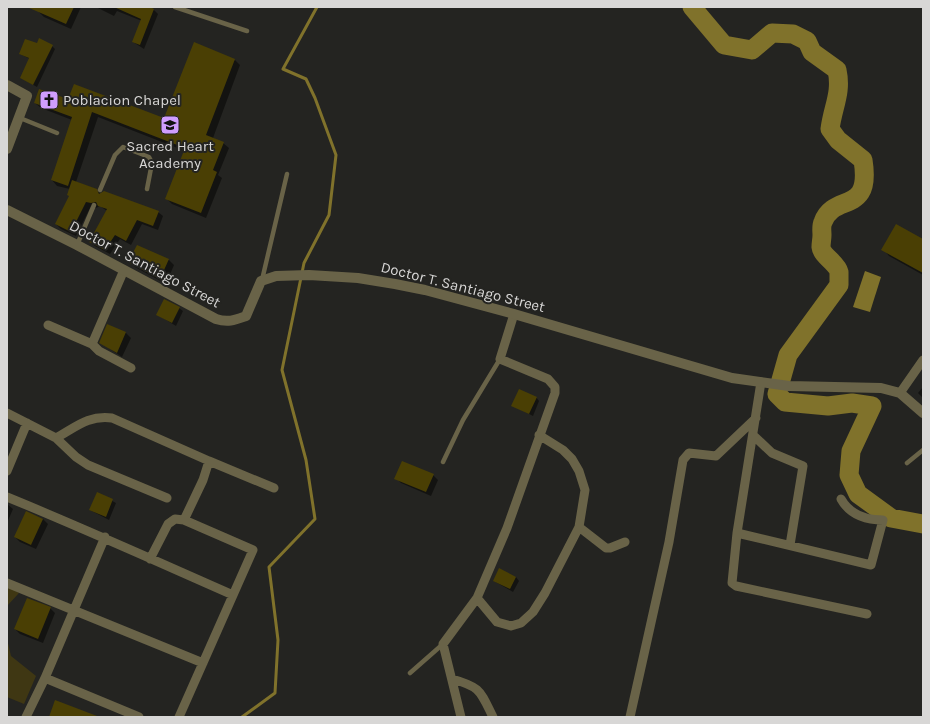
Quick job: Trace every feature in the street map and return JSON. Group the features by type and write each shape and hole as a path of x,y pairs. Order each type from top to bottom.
{"street":[{"path":"7,85 25,93 27,96 27,100 7,149"},
{"name":"Doctor T. Santiago Street","path":"7,210 224,322 232,322 246,316 261,281 276,276 309,275 358,278 425,290 514,314 732,378 789,386 881,388 900,393 923,413"},
{"path":"92,344 124,270"},
{"path":"461,717 443,644 477,598 507,528 555,393 555,387 548,379 500,359 514,314"},
{"path":"48,325 92,344 99,351 131,368"},
{"path":"900,393 923,360"},
{"path":"763,382 737,533 732,583 736,586 867,614"},
{"path":"7,413 56,438 76,457 88,465 167,498"},
{"path":"56,438 99,416 112,418 274,488"},
{"path":"630,717 670,542 683,460 689,453 716,456 756,418"},
{"path":"7,471 27,423"},
{"path":"477,598 497,622 511,626 521,623 533,612 545,593 579,527 585,490 579,471 572,459 563,450 539,435"},
{"path":"754,436 772,453 803,466 790,545"},
{"path":"184,520 203,480 209,461"},
{"path":"7,497 105,537 150,559 233,595"},
{"path":"737,533 871,565 883,520 868,520 857,515 846,508 840,499"},
{"path":"150,559 171,521 175,519 184,520 253,550 179,717"},
{"path":"579,527 606,548 610,548 625,542"},
{"path":"26,717 45,678 105,537"},
{"path":"7,583 203,663"},
{"path":"45,678 139,717"},
{"path":"452,679 470,684 477,688 493,717"}],"lane":[{"path":"175,7 246,31"},
{"path":"20,118 57,133"},
{"path":"100,190 115,155 122,147 149,157 152,163 147,189"},
{"path":"261,281 287,174"},
{"path":"77,245 94,204"},
{"path":"443,462 463,420 500,359"},
{"path":"906,463 923,450"},
{"path":"410,673 443,644"}],"shaded area":[{"path":"865,271 881,277 870,312 853,307"},
{"path":"7,586 19,593 7,606"},
{"path":"7,639 11,656 36,676 24,704 7,697"}],"building":[{"path":"27,7 74,7 66,24"},
{"path":"114,7 150,7 154,9 140,45 132,42 141,19"},
{"path":"39,38 53,45 33,85 20,78 29,58 19,54 25,39 37,43"},
{"path":"194,42 235,59 206,135 224,142 213,170 217,172 201,213 165,199 185,148 92,112 68,186 51,180 72,117 34,103 39,89 68,99 74,84 164,118"},
{"path":"72,180 97,189 99,194 104,191 159,211 153,226 137,220 126,241 115,235 105,250 89,242 107,209 98,206 96,202 86,202 71,232 55,224 69,196 67,195"},
{"path":"896,224 923,239 923,273 881,250"},
{"path":"137,245 169,259 160,279 128,262"},
{"path":"164,299 180,307 172,323 156,315"},
{"path":"107,324 126,332 117,353 99,343"},
{"path":"519,389 537,397 529,414 511,406"},
{"path":"402,461 434,474 426,492 394,479"},
{"path":"97,492 113,499 106,517 89,510"},
{"path":"26,511 43,519 31,545 14,537"},
{"path":"499,568 516,577 510,589 493,581"},
{"path":"27,598 51,607 38,639 14,629"},
{"path":"55,700 97,716 49,717"}],"waterway":[{"path":"242,717 275,693 278,640 269,567 315,519 306,460 282,370 304,263 329,215 336,155 315,98 306,79 283,69 317,7"},
{"path":"692,7 724,45 752,50 772,33 793,34 807,41 812,52 837,70 838,93 830,129 838,140 863,160 864,178 862,189 857,196 850,201 828,213 823,222 821,247 824,253 838,269 839,285 788,355 777,394 785,402 828,406 852,403 872,406 851,451 849,475 858,494 891,518 923,524"}],"place":[{"name":"Poblacion Chapel","path":"49,100"},
{"name":"Sacred Heart Academy","path":"170,125"}]}
